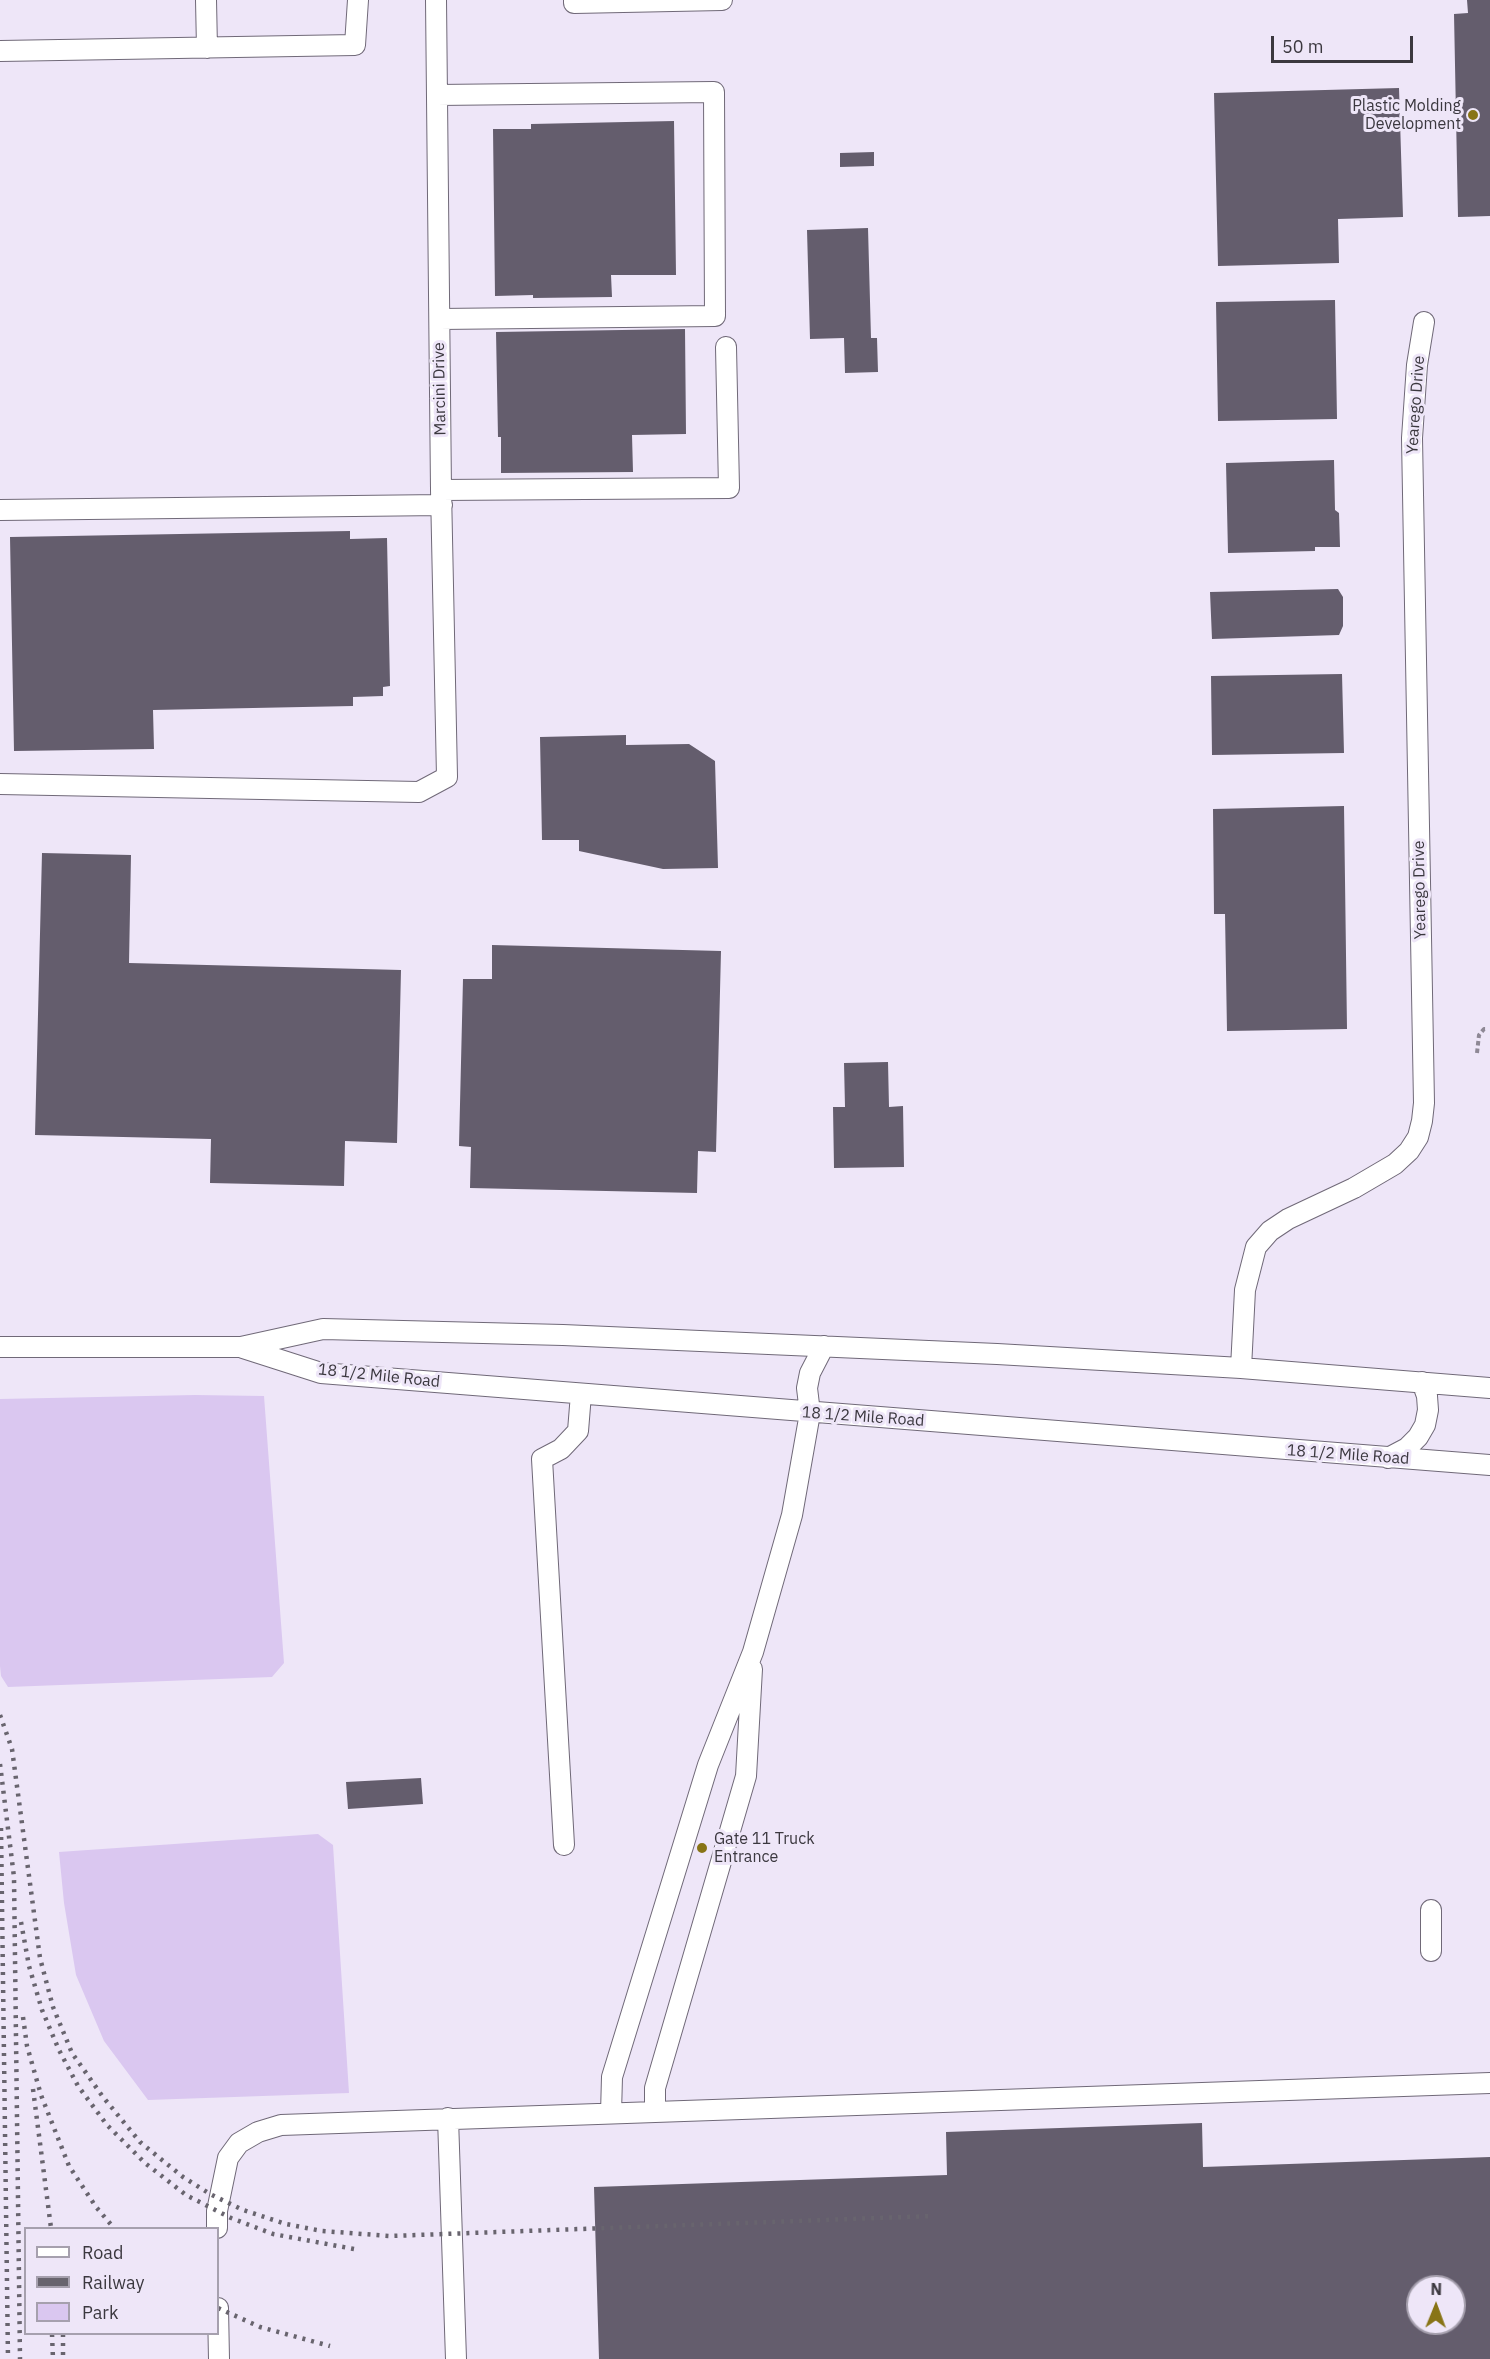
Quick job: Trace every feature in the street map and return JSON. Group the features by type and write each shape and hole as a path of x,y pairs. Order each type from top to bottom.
{"street":[{"path":"206,0 207,48"},
{"path":"0,51 355,45 358,0"},
{"name":"Marcini Drive","path":"0,784 419,792 447,777 441,498 436,0"},
{"path":"574,0 574,3 722,0"},
{"path":"437,95 714,92 715,316 440,319"},
{"name":"Yearego Drive","path":"1241,1368 1245,1290 1256,1247 1270,1231 1288,1219 1363,1183 1395,1164 1409,1151 1418,1137 1422,1121 1424,1103 1412,438 1417,365 1424,322"},
{"path":"0,510 729,488 726,347"},
{"name":"18 1/2 Mile Road","path":"0,1347 241,1347 323,1329 564,1335 1241,1368 1490,1388"},
{"path":"611,2113 612,2077 708,1766 753,1652 792,1515 810,1413 807,1388 810,1373 824,1346"},
{"name":"18 1/2 Mile Road","path":"241,1347 321,1373 1490,1465"},
{"path":"1388,1458 1407,1448 1418,1437 1425,1425 1428,1403 1422,1382"},
{"path":"564,1845 542,1459 561,1449 578,1431 581,1394"},
{"path":"655,2111 655,2088 746,1776 753,1652"},
{"path":"1431,1910 1431,1951"},
{"path":"217,2227 217,2211 228,2158 239,2143 258,2132 281,2125 1490,2083"},
{"path":"448,2118 456,2359"},
{"path":"219,2335 219,2359"}],"path":[{"path":"1476,1053 1479,1035 1487,1029"}],"green space":[{"path":"264,1396 284,1663 272,1677 8,1687 1,1676 0,1666 0,1399"},
{"path":"318,1834 333,1845 349,2093 148,2100 104,2041 76,1975 64,1903 59,1852"}],"building":[{"name":"Plastic Molding Development","path":"1467,0 1490,0 1490,216 1458,217 1454,14 1468,13"},
{"path":"1399,88 1403,217 1338,219 1339,263 1218,266 1214,93"},
{"path":"674,121 676,275 611,275 612,297 495,296 493,129 531,129 531,124"},
{"path":"874,152 874,166 840,167 840,153"},
{"path":"868,228 871,338 877,338 878,372 845,373 844,338 810,339 807,230"},
{"path":"1335,300 1337,419 1218,421 1216,302"},
{"path":"685,329 686,434 632,435 633,472 501,473 496,332"},
{"path":"1334,460 1335,510 1339,513 1340,547 1315,547 1315,551 1228,553 1226,463"},
{"path":"350,531 350,539 387,538 390,686 383,687 383,696 353,697 353,706 153,710 154,749 14,751 10,537"},
{"path":"1338,589 1343,597 1343,626 1339,635 1212,639 1210,592"},
{"path":"1342,674 1344,753 1212,755 1211,676"},
{"path":"626,735 626,745 689,744 715,761 718,868 663,869 579,851 579,840 542,840 540,737"},
{"path":"1344,806 1347,1029 1227,1031 1225,914 1214,914 1213,809"},
{"path":"42,853 131,855 129,963 401,970 397,1143 345,1141 344,1186 210,1183 211,1139 35,1135"},
{"path":"492,945 721,951 716,1152 698,1151 697,1193 470,1188 471,1147 459,1146 463,979 492,979"},
{"path":"888,1062 889,1107 903,1106 904,1167 834,1168 833,1107 845,1107 844,1063"},
{"path":"421,1778 423,1804 348,1809 346,1782"},
{"path":"1202,2123 1203,2167 1490,2157 1490,2359 599,2359 594,2187 947,2175 946,2132"}],"railway":[{"path":"0,1715 12,1749 40,1958 53,2007 72,2053 103,2097 140,2142 183,2177 210,2194 243,2210 286,2224 322,2231 390,2236 933,2216"},
{"path":"0,1764 14,1877 20,2359"},
{"path":"1,1828 8,2359"},
{"path":"21,1922 29,1966 42,2010 59,2050 78,2086 107,2125 145,2163 186,2195 231,2218 273,2234 354,2249"},
{"path":"23,2017 27,2046 41,2095 69,2166 96,2207 113,2227"},
{"path":"33,2089 51,2227"},
{"path":"219,2308 260,2327 330,2346"},
{"path":"52,2335 53,2359"},
{"path":"63,2335 63,2359"}],"place":[{"name":"Plastic Molding Development","path":"1473,115"},
{"name":"Gate 11 Truck Entrance","path":"702,1848"}]}
